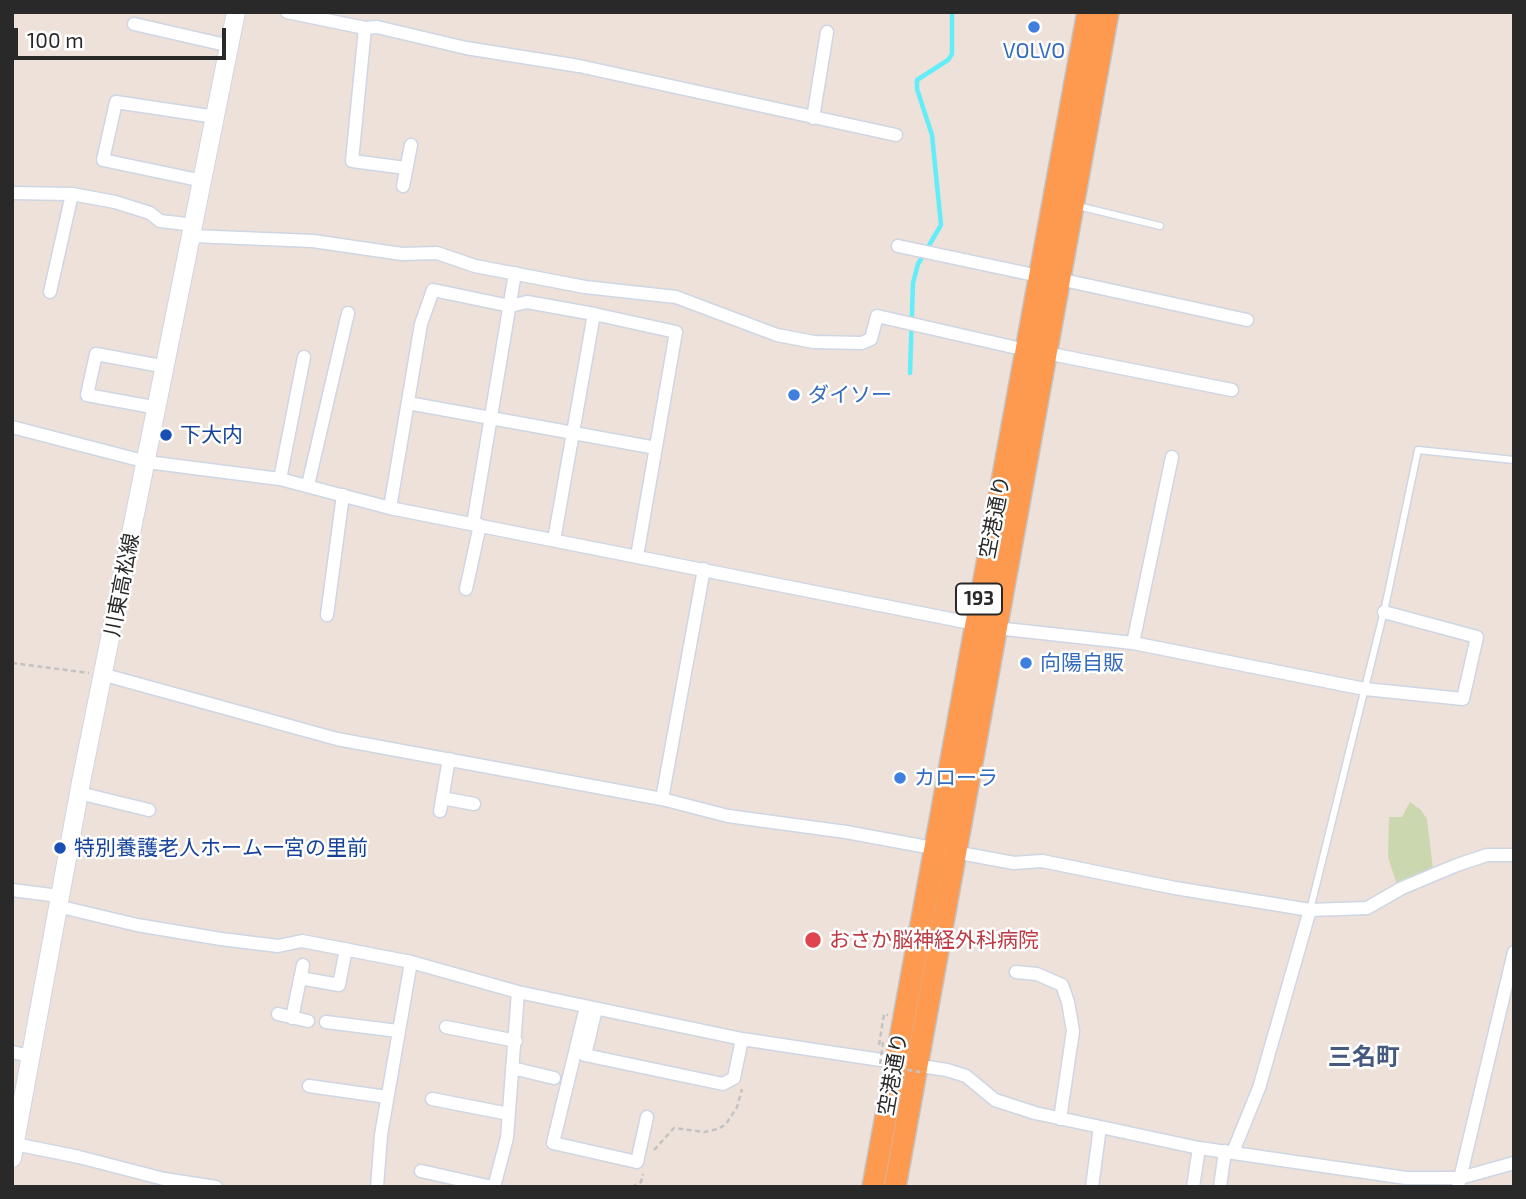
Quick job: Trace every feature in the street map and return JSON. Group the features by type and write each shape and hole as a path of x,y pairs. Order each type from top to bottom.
{"highway":[{"name":"空港通り","path":"873,1187 886,1061 985,625 1049,277 1088,12"},
{"name":"空港通り","path":"1049,277 1073,205 1108,12"},
{"name":"空港通り","path":"895,1187 956,850 985,625"}],"main road":[{"name":"川東高松線","path":"13,1151 79,793 159,408 236,12"}],"street":[{"path":"287,12 365,28 377,27 466,48 579,66 896,135"},
{"path":"135,24 230,47"},
{"path":"365,28 352,161 406,168"},
{"path":"813,118 827,32"},
{"path":"203,181 103,160 116,102 216,117"},
{"path":"403,186 411,145"},
{"path":"12,193 72,194 115,202 150,214 160,221 193,230 313,241 402,254 437,253 475,266 584,286 676,297 777,335 814,342 862,343 871,339 877,316 1232,390"},
{"path":"50,292 72,194"},
{"path":"898,246 1247,320"},
{"path":"466,589 515,273"},
{"path":"390,508 421,324 433,290 510,306 527,302 594,314 676,332 637,556"},
{"path":"308,485 348,313"},
{"path":"554,540 594,314"},
{"path":"159,408 87,395 96,354 167,367"},
{"path":"280,479 304,357"},
{"path":"408,403 656,448"},
{"path":"12,427 147,462 280,479 390,508 985,625 1133,643 1365,689 1462,699 1477,637 1384,612"},
{"path":"1133,643 1172,457"},
{"path":"327,615 343,495"},
{"path":"662,799 705,569"},
{"path":"105,674 337,739 662,799 728,816 956,850 1014,863 1042,861 1175,888 1310,910 1367,908 1402,888 1457,865 1487,855 1514,855"},
{"path":"449,759 441,804 474,804"},
{"path":"79,793 149,810"},
{"path":"12,890 137,925 278,946 302,941 346,949 411,962 518,992 742,1039 966,1076 995,1100 1060,1119 1199,1147 1406,1178 1459,1182 1514,1163"},
{"path":"1220,1187 1229,1152 1259,1088 1310,910"},
{"path":"300,978 339,985 346,949"},
{"path":"1459,1182 1509,983 1514,953"},
{"path":"377,1187 387,1097 411,962"},
{"path":"292,1018 303,965"},
{"path":"1016,972 1037,974 1062,985 1068,1002 1073,1031 1060,1119"},
{"path":"421,1171 493,1187 507,1138 518,992"},
{"path":"591,1008 585,1055 723,1084 734,1078 742,1039"},
{"path":"591,1008 553,1143 637,1162 647,1117"},
{"path":"278,1014 308,1021"},
{"path":"326,1022 398,1031"},
{"path":"446,1027 516,1041"},
{"path":"12,1052 30,1056"},
{"path":"512,1068 554,1077"},
{"path":"309,1086 387,1097"},
{"path":"432,1099 509,1114"},
{"path":"1092,1187 1100,1127"},
{"path":"1193,1187 1199,1147"},
{"path":"13,1151 164,1183 216,1187"}],"lane":[{"path":"1073,205 1160,226"},
{"path":"1310,910 1384,612 1418,450 1514,460"}],"path":[{"path":"12,663 105,674"},
{"path":"886,1061 884,1014 888,1015 887,1020"},
{"path":"883,1042 880,1065 918,1069"},
{"path":"646,1159 674,1129 704,1132 726,1124 737,1107 743,1084"},
{"path":"632,1187 641,1182 643,1170"}],"green space":[{"path":"1410,802 1421,810 1427,819 1433,869 1397,885 1388,857 1389,817 1402,817"}],"waterway":[{"path":"910,373 913,283 918,264 941,225 932,135 917,89 917,80 948,60 952,54 952,12"}],"place":[{"name":"VOLVO","path":"1034,27"},
{"name":"ダイソー","path":"794,395"},
{"name":"下大内","path":"166,435"},
{"name":"向陽自販","path":"1026,663"},
{"name":"カローラ","path":"900,778"},
{"name":"特別養護老人ホーム一宮の里前","path":"60,848"},
{"name":"おさか脳神経外科病院","path":"813,940"}],"district":[{"name":"三名町","path":"1364,1057"}]}
